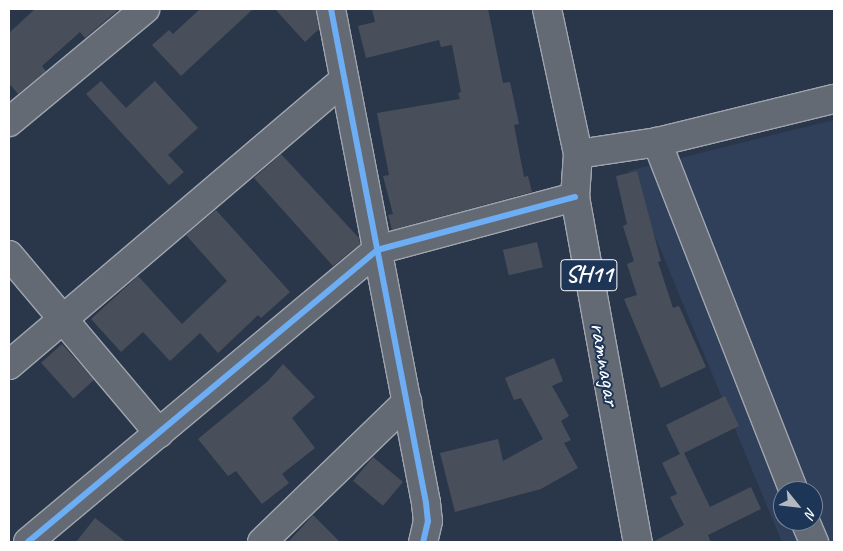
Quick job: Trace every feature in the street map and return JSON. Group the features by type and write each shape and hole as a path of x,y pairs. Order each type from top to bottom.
{"street":[{"path":"9,122 145,9"},
{"path":"331,9 407,402 428,521 423,542"},
{"name":"ramnagar","path":"547,9 578,154 574,197 638,542"},
{"path":"9,365 344,80"},
{"path":"578,154 658,142 834,99"},
{"path":"658,142 790,481"},
{"path":"46,537 159,433 377,250 574,197"},
{"path":"9,255 159,433"},
{"path":"262,542 407,402"}],"shaded area":[{"path":"834,120 834,542 782,542 777,531 823,531 823,481 773,481 773,520 628,171"}],"building":[{"path":"35,9 119,9 85,38 80,32 42,66 46,71 18,94 9,83 9,33"},
{"path":"200,9 253,9 181,76 152,45 169,30 173,34"},
{"path":"275,9 316,9 319,29 305,42"},
{"path":"372,9 488,9 503,83 510,82 519,124 514,125 524,177 528,176 532,192 392,230 388,215 393,214 383,176 389,175 377,113 460,99 458,93 461,92 452,45 441,47 439,40 366,58 358,26 375,22"},
{"path":"101,81 126,108 155,81 198,128 168,155 184,172 169,185 86,94"},
{"path":"281,154 359,238 360,244 333,266 254,178"},
{"path":"637,171 661,261 658,262 673,308 679,306 706,367 661,388 624,299 637,295 627,264 634,261 623,226 627,224 616,176"},
{"path":"216,210 290,292 261,318 258,315 218,353 200,333 170,361 143,332 121,352 91,319 138,276 182,324 227,281 186,235"},
{"path":"537,242 543,267 509,275 503,250"},
{"path":"62,344 94,380 73,398 41,363"},
{"path":"554,358 563,381 552,386 569,416 561,421 571,440 564,443 578,468 541,489 455,512 440,453 498,439 503,461 543,439 521,398 514,400 505,378"},
{"path":"283,364 315,397 292,418 315,448 282,474 289,483 262,504 236,471 228,476 198,439 268,381"},
{"path":"725,396 739,426 684,453 710,507 751,487 761,509 708,535 711,542 653,542 684,525 670,497 677,494 662,463 680,454 666,425"},
{"path":"373,457 403,482 383,506 353,481"},
{"path":"313,515 340,542 288,542"},
{"path":"95,518 126,542 76,542"}],"cycle path":[{"path":"331,9 426,503 428,521 423,542"},
{"path":"28,542 377,250 575,197"}]}
